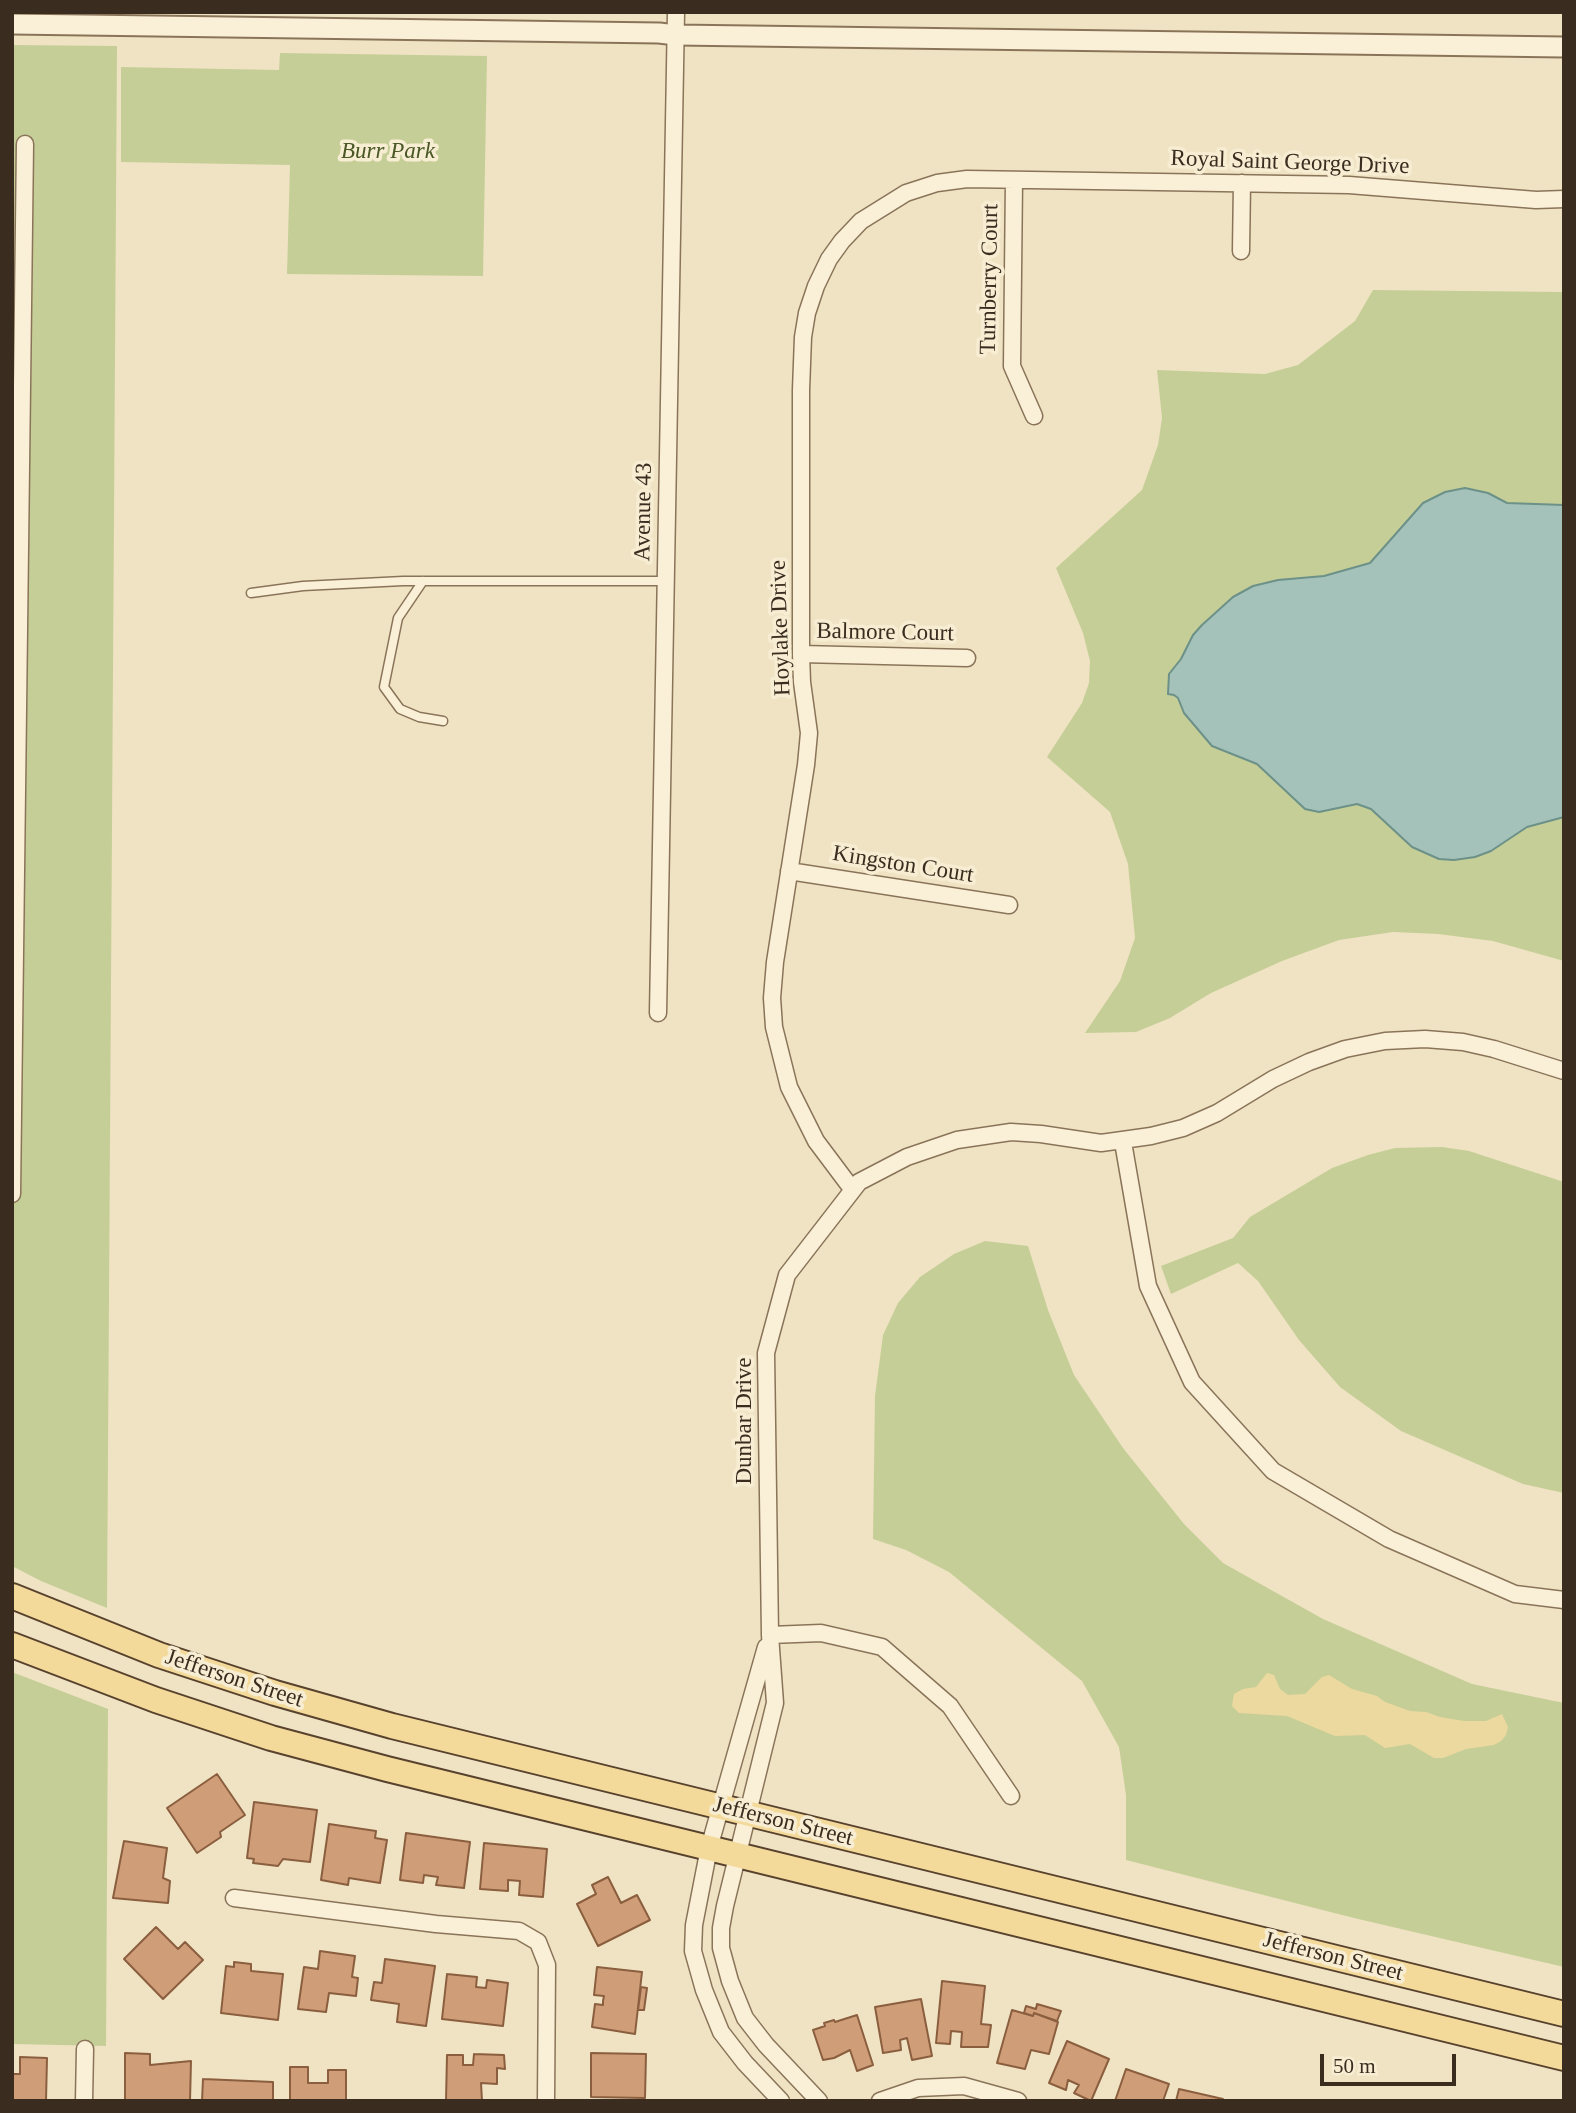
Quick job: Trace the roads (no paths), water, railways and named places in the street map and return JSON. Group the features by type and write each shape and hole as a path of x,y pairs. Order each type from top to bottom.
{"main road":[{"name":"Jefferson Street","path":"12,1596 159,1655 716,1827 1564,2058"},
{"name":"Jefferson Street","path":"12,1645 156,1700 271,1738 387,1769 716,1827 1564,2014"}],"street":[{"name":"Avenue 43","path":"658,1013 676,12"},
{"path":"12,24 1564,47"},
{"path":"12,1194 25,144"},
{"name":"Hoylake Drive","path":"852,1189 816,1141 789,1087 776,1038 773,986 809,733 801,654 802,350 807,313 816,286 836,250 862,221 906,193 937,183 967,179 1014,180"},
{"name":"Royal Saint George Drive","path":"1014,180 1349,185 1536,200 1564,199"},
{"name":"Turnberry Court","path":"1014,180 1012,366 1034,416"},
{"path":"1241,251 1242,183"},
{"name":"Balmore Court","path":"801,654 967,658"},
{"name":"Kingston Court","path":"789,871 1009,905"},
{"name":"Dunbar Drive","path":"820,2101 766,2045 745,2018 730,1981 721,1948 721,1927 775,1703 770,1635 766,1353 787,1275 852,1189 868,1176 907,1157 957,1140 1011,1132 1101,1143 1123,1142 1182,1128 1217,1113 1273,1079 1309,1062 1345,1049 1385,1041 1463,1042 1564,1071"},
{"path":"1123,1142 1146,1281 1153,1298 1192,1382 1273,1471 1401,1544 1515,1594 1564,1600"},
{"path":"770,1635 821,1633 882,1647 950,1706 1011,1796"},
{"name":"Dunbar Drive","path":"770,1635 716,1827 694,1925 693,1951 704,1990 721,2032 745,2063 781,2101"},
{"path":"234,1898 436,1924 519,1931 538,1942 547,1965 546,2101"},
{"path":"83,2101 85,2049"},
{"path":"880,2101 918,2088 964,2086 1018,2101"}],"lane":[{"path":"251,593 303,586 423,581 666,581"},
{"path":"423,581 398,618 384,687 400,709 419,717 443,721"}],"water":[{"path":"1465,488 1488,493 1507,503 1564,505 1564,817 1527,827 1491,851 1454,860 1439,859 1412,847 1371,809 1357,804 1319,812 1305,809 1257,764 1212,746 1184,713 1178,698 1168,694 1169,674 1181,659 1193,635 1233,597 1253,586 1278,580 1324,576 1370,563 1423,503 1445,492"}],"park label":[{"name":"Burr Park","path":"388,152"}]}
